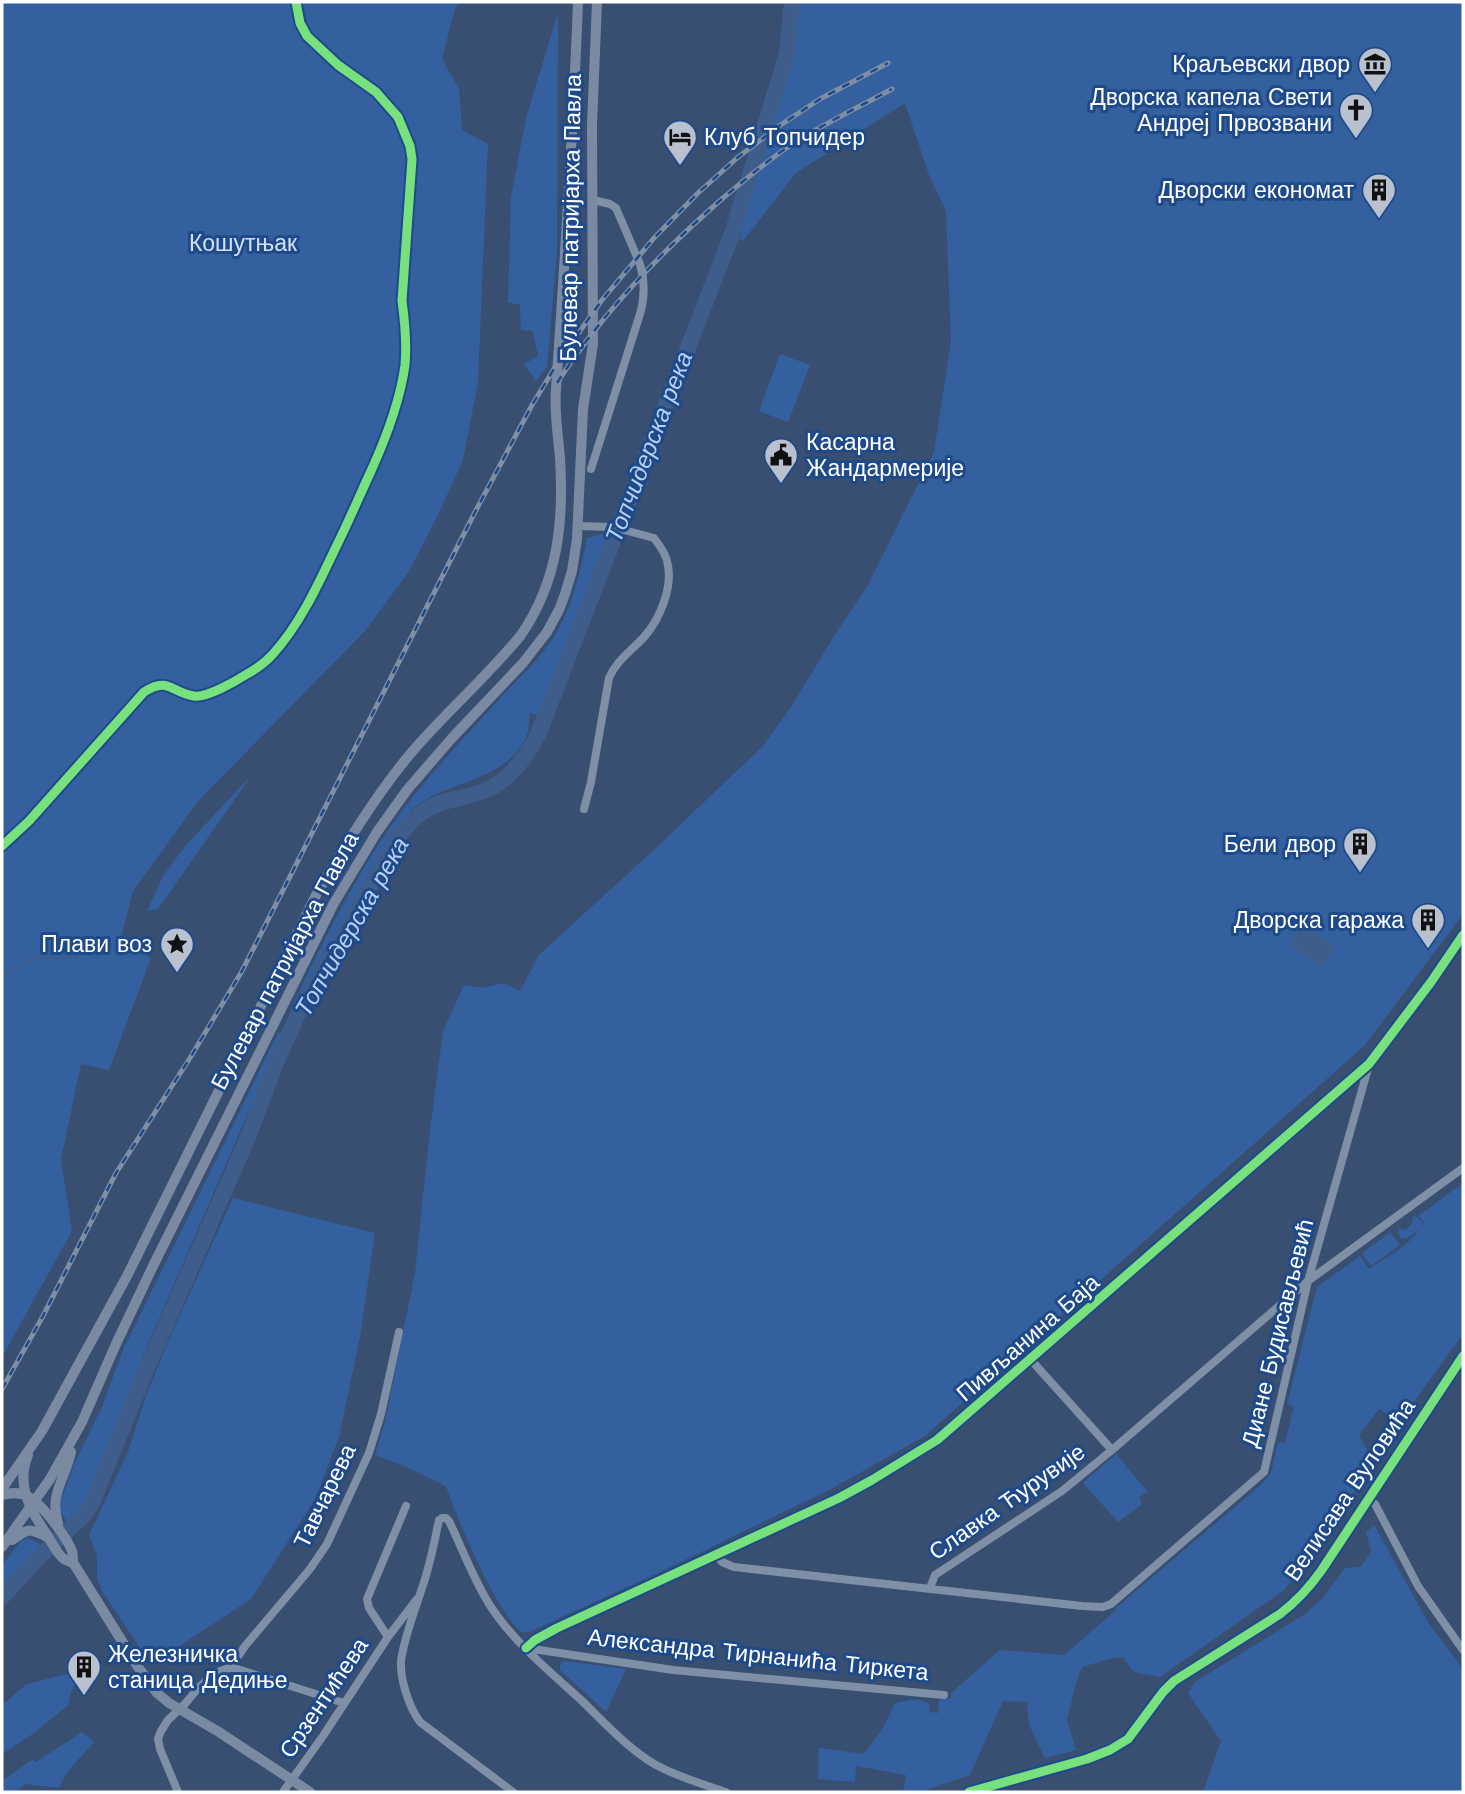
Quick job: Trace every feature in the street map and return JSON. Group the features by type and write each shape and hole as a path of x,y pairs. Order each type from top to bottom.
{"main road":[{"name":"Булевар патријарха Павла","path":"5,1484 31,1449 136,1260 316,895 335,862 368,811 412,752 521,635 548,586 559,527 560,467 556,390 578,2"},
{"name":"Булевар патријарха Павла","path":"2,1546 71,1443 165,1242 334,903 377,832 407,790 523,663 547,632 559,610 572,572 578,526 583,409 594,335 592,125 597,2"},
{"path":"66,1553 54,1512 55,1498 70,1457 71,1443"},
{"path":"31,1449 24,1468 23,1481 50,1539"},
{"path":"2,1495 15,1493 30,1501 59,1531"},
{"path":"2,1546 26,1530 50,1539 66,1553 150,1686 162,1698 310,1792"}],"street":[{"path":"2,846 29,821 144,692 159,684 194,696 209,694 250,673 272,655 297,621 324,572 377,462 392,421 406,352 402,301 412,159 410,146 398,117 388,104 338,65 307,36 300,23 296,2"},
{"path":"591,469 645,295 640,264 616,208 593,200"},
{"path":"578,526 614,527 654,538 667,561 668,583 654,624 611,671 584,809"},
{"name":"Пивљанина Баја","path":"526,1648 557,1628 839,1498 922,1451 1031,1360 1369,1064 1432,982 1463,935"},
{"name":"Диане Будисављевић","path":"715,1555 722,1562 734,1567 1096,1607 1107,1607 1119,1598 1263,1474 1308,1282 1369,1064"},
{"name":"Славка Ћурувије","path":"930,1588 934,1575 1057,1495 1308,1282 1463,1168"},
{"name":"Тавчарева","path":"178,1792 158,1739 168,1720 208,1679 231,1667 244,1646 321,1555 369,1454 383,1406 399,1332"},
{"name":"Велисава Вуловића","path":"970,1792 1110,1751 1137,1727 1174,1681 1280,1614 1301,1597 1463,1357"},
{"name":"Славка Ћурувије","path":"1031,1360 1112,1450"},
{"path":"1368,1499 1375,1504 1418,1586 1463,1650"},
{"name":"Срзентићева","path":"388,1637 369,1608 367,1600 406,1506"},
{"path":"513,1792 428,1729 415,1715 403,1677 401,1662 439,1520 442,1518 449,1521 490,1605 526,1648 635,1751 663,1768 726,1792"},
{"name":"Срзентићева","path":"283,1792 420,1594"},
{"name":"Александра Тирнанића Тиркета","path":"526,1648 673,1670 944,1695"},
{"path":"231,1667 344,1703"}],"green space":[{"name":"Кошутњак","path":"2,2 461,2 455,8 442,59 459,89 462,130 488,144 478,382 463,460 408,573 365,631 199,800 133,891 120,942 151,958 109,1070 81,1064 61,1159 72,1231 2,1357"},
{"path":"792,2 1463,2 1463,914 1365,1045 925,1436 831,1489 658,1573 523,1633 513,1623 490,1587 468,1542 446,1486 375,1455 385,1422 415,1273 443,1031 464,985 483,988 504,983 520,991 539,955 763,746 791,707 868,585 934,452 951,341 946,211 929,175 905,103 796,173 743,241 732,234 787,53"},
{"path":"558,13 557,252 547,367 536,381 524,364 538,356 533,331 521,330 520,305 508,302 511,197 526,118"},
{"path":"780,354 810,365 788,422 759,411"},
{"path":"614,531 541,716 530,713 527,735 520,748 498,768 426,799 411,810 296,1011 291,1009 339,912 381,841 435,770 549,643 570,603 587,538"},
{"path":"251,776 158,909 147,911 163,876 186,845"},
{"path":"283,1032 143,1356 102,1471 90,1497 68,1523 61,1513 61,1500 75,1462 102,1407 122,1352 278,1033"},
{"path":"1463,1183 1463,1334 1399,1422 1379,1409 1359,1435 1374,1463 1284,1590 1160,1677 1134,1672 1123,1657 1082,1667 1067,1720 1076,1750 1045,1758 1029,1725 1027,1702 1003,1701 970,1775 920,1792 903,1792 906,1775 856,1766 855,1782 818,1779 819,1748 864,1754 883,1728 895,1703 921,1701 930,1705 929,1712 938,1713 939,1700 951,1698 951,1693 1000,1650 1064,1655 1263,1483 1271,1473 1278,1442 1285,1443 1294,1407 1287,1404 1317,1287 1360,1256 1369,1269 1396,1252 1419,1230 1401,1239 1399,1228 1406,1230 1416,1216 1423,1223 1420,1228 1424,1222 1418,1216"},
{"path":"233,1198 375,1233 360,1337 339,1437 315,1499 251,1599 155,1662 148,1660 102,1591 97,1578 97,1555 89,1535 128,1452 167,1344"},
{"path":"1390,1232 1400,1245 1371,1266 1362,1253"},
{"path":"1116,1454 1147,1491 1139,1498 1142,1504 1118,1522 1083,1483"},
{"path":"1374,1525 1429,1624 1463,1669 1463,1792 1203,1792 1221,1741 1188,1693 1195,1682 1305,1614 1322,1599 1345,1568 1361,1567 1371,1551 1366,1532"},
{"path":"28,1538 37,1542 41,1548 2,1588 2,1565 21,1541"},
{"path":"562,1661 626,1669 606,1712 560,1670"},
{"path":"82,1670 68,1705 34,1733 2,1754 2,1705 27,1684"},
{"path":"82,1732 94,1742 68,1771 59,1788 25,1784 16,1792 2,1792 2,1781 33,1759 36,1762"}],"shaded area":[{"path":"1303,925 1336,948 1322,967 1290,945"}],"waterway":[{"name":"Топчидерска река","path":"2,1597 41,1555 84,1515 93,1501 299,1012 396,840 410,823 428,809 501,782 519,764 538,735 732,234 787,53 792,2"},
{"path":"2,976 37,957 78,957"},
{"name":"Топчидерска река","path":"85,1524 90,1506"}],"railway":[{"path":"2,1389 43,1316 116,1173 242,971 474,514 532,405 560,359 602,300 654,238 698,193 737,158 779,126 820,99 888,63"},
{"path":"557,383 593,332 633,285 723,198 794,143 892,89"}],"cycle path":[{"path":"2,846 29,821 144,692 159,685 194,696 214,692 264,663 273,654 292,630 315,590 392,420 406,357 402,301 412,159 410,146 398,117 376,92 338,65 307,36 300,23 296,2"},
{"path":"526,1648 557,1628 839,1498 937,1440 1369,1064 1463,935"},
{"path":"969,1792 1110,1750 1128,1739 1174,1681 1292,1604 1321,1571 1463,1356"}],"place":[{"name":"Краљевски двор","path":"1375,94"},
{"name":"Дворска капела Свети Андреј Првозвани","path":"1356,140"},
{"name":"Клуб Топчидер","path":"680,167"},
{"name":"Дворски економат","path":"1379,220"},
{"name":"Касарна Жандармерије","path":"781,485"},
{"name":"Бели двор","path":"1360,874"},
{"name":"Дворска гаража","path":"1428,950"},
{"name":"Плави воз","path":"177,974"},
{"name":"Железничка станица Дедиње","path":"84,1697"}]}
